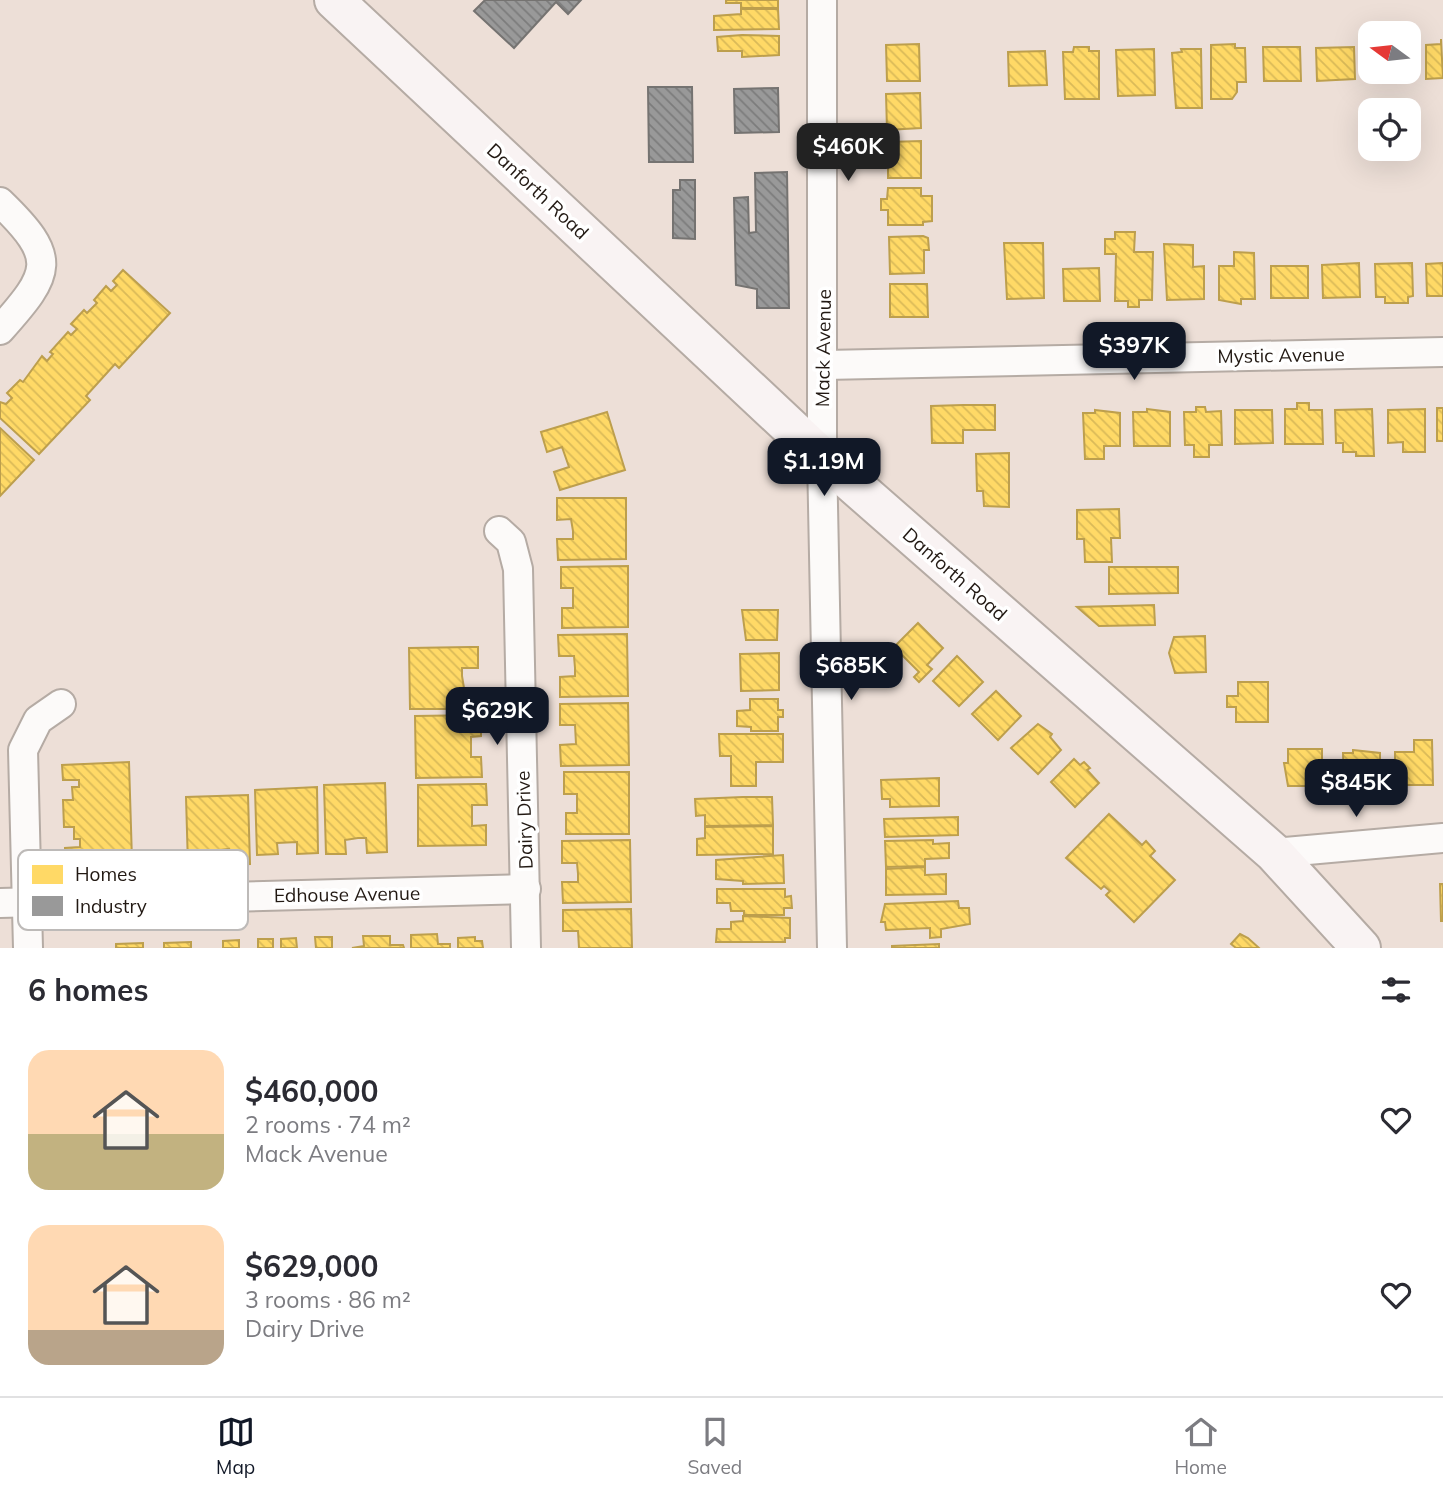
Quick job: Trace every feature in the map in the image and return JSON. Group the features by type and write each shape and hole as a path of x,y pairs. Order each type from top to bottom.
{"main road":[{"name":"Danforth Road","path":"334,0 822,457 1273,853 1361,948"}],"street":[{"name":"Mack Avenue","path":"822,0 825,365 822,457 832,948"},
{"path":"0,202 39,244 43,266 30,294 0,330"},
{"name":"Mystic Avenue","path":"825,365 1443,352"},
{"name":"Dairy Drive","path":"499,531 511,542 518,569 526,948"},
{"path":"13,902 23,750 38,720 61,704"},
{"path":"1273,853 1443,838"},
{"name":"Edhouse Avenue","path":"248,896 526,889"},
{"path":"22,930 28,948"}],"building: Homes":[{"path":"726,0 778,0 778,8 741,8 741,3 726,3"},
{"path":"741,9 778,9 779,29 714,30 714,16 741,14"},
{"path":"779,36 779,55 742,57 742,51 718,51 717,37"},
{"path":"1441,39 1443,78 1426,79 1426,45 1441,44"},
{"path":"919,44 920,81 887,81 886,45"},
{"path":"1235,44 1235,48 1245,48 1246,82 1237,82 1237,92 1232,99 1211,99 1211,45"},
{"path":"1074,47 1089,47 1089,51 1099,51 1099,99 1065,99 1063,52 1073,52"},
{"path":"1263,47 1300,47 1301,81 1264,81"},
{"path":"1354,47 1355,79 1317,81 1316,48"},
{"path":"1154,49 1155,95 1118,96 1116,50"},
{"path":"1181,49 1201,49 1202,108 1176,108 1172,53 1182,52"},
{"path":"1045,51 1047,85 1009,86 1008,52"},
{"path":"920,93 921,128 887,130 886,94"},
{"path":"921,141 921,178 888,178 888,164 882,163 882,152 887,152 888,142"},
{"path":"888,188 921,188 921,196 932,196 932,221 923,222 923,225 888,225 888,210 881,210 881,199 887,199"},
{"path":"1115,232 1135,232 1134,252 1153,252 1152,300 1139,300 1139,307 1128,307 1128,301 1115,301 1116,254 1105,254 1105,239 1115,239"},
{"path":"889,237 928,238 929,250 924,250 924,273 890,274"},
{"path":"1004,243 1043,243 1044,298 1007,299"},
{"path":"1164,244 1193,245 1193,267 1204,266 1204,299 1167,300"},
{"path":"1234,252 1254,253 1255,299 1241,299 1241,304 1219,300 1219,266 1234,266"},
{"path":"1359,263 1360,297 1323,298 1322,265"},
{"path":"1412,263 1413,296 1408,297 1408,303 1385,303 1385,297 1376,297 1375,264"},
{"path":"1443,263 1443,296 1427,296 1426,264"},
{"path":"1271,266 1308,266 1308,298 1271,298"},
{"path":"1099,268 1100,301 1064,301 1063,269"},
{"path":"123,270 170,313 119,368 115,364 86,396 90,400 39,454 0,418 0,402 6,404 12,398 7,393 20,380 23,382 42,356 47,361 53,354 50,352 68,332 71,335 77,329 71,324 84,310 87,313 97,303 94,300 106,286 111,291 117,285 113,281"},
{"path":"890,284 927,284 928,317 890,317"},
{"path":"1297,403 1309,403 1309,410 1322,410 1323,444 1285,444 1285,409 1297,409"},
{"path":"995,405 995,430 963,430 963,443 932,443 931,406"},
{"path":"1196,407 1205,407 1206,412 1221,411 1222,445 1209,445 1209,457 1194,457 1194,445 1185,445 1184,412 1196,412"},
{"path":"1437,408 1443,408 1443,441 1437,441"},
{"path":"1147,409 1170,412 1170,446 1134,446 1133,412 1147,412"},
{"path":"1372,409 1374,456 1356,456 1356,452 1343,452 1343,443 1336,443 1335,410"},
{"path":"1425,409 1425,452 1403,452 1403,442 1388,443 1388,410"},
{"path":"1095,410 1120,413 1120,446 1104,446 1104,459 1085,459 1083,413 1095,413"},
{"path":"1235,410 1272,410 1273,443 1235,444"},
{"path":"607,412 625,470 560,490 554,472 569,467 562,447 547,452 541,432"},
{"path":"0,428 34,460 0,496"},
{"path":"1009,453 1009,507 984,506 983,491 977,491 976,454"},
{"path":"557,498 626,498 626,559 558,560 557,539 573,539 573,531 571,519 557,520"},
{"path":"1119,509 1120,538 1111,538 1112,562 1085,562 1084,539 1077,539 1077,510"},
{"path":"628,566 628,627 562,628 562,608 573,608 573,588 561,588 561,567"},
{"path":"1109,567 1178,567 1178,593 1109,594"},
{"path":"1154,605 1155,625 1099,626 1077,607"},
{"path":"742,610 778,610 777,640 746,640"},
{"path":"918,623 943,648 927,665 932,669 919,682 914,677 919,672 894,647"},
{"path":"627,634 628,696 560,697 560,677 575,676 575,668 574,656 559,656 558,635"},
{"path":"1205,636 1206,672 1175,673 1169,653 1174,637"},
{"path":"478,647 478,668 462,668 462,676 464,688 479,688 479,709 410,709 409,648"},
{"path":"779,653 779,690 741,691 740,654"},
{"path":"957,656 983,682 959,706 933,681"},
{"path":"1238,682 1268,682 1268,722 1236,722 1236,707 1227,707 1227,696 1238,696"},
{"path":"996,691 1021,716 998,740 972,714"},
{"path":"750,699 778,699 778,710 783,710 783,717 778,717 778,731 751,731 751,727 737,726 737,711 750,710"},
{"path":"628,703 629,765 561,766 560,745 576,744 575,725 560,725 560,704"},
{"path":"481,715 481,736 471,737 471,757 481,757 482,777 416,778 415,716"},
{"path":"1038,724 1052,734 1050,737 1061,750 1038,774 1011,748"},
{"path":"719,734 783,734 783,762 756,762 756,786 731,786 731,756 720,756"},
{"path":"1414,740 1432,740 1433,785 1395,785 1395,752 1414,752"},
{"path":"1288,749 1322,749 1322,786 1288,786 1284,763 1288,763"},
{"path":"1353,750 1380,753 1380,786 1344,786 1343,753 1353,753"},
{"path":"1074,759 1080,765 1084,762 1090,768 1087,770 1099,783 1075,807 1051,782"},
{"path":"129,762 132,850 65,850 80,847 80,839 74,839 74,827 64,827 63,800 73,800 72,787 79,787 79,780 63,780 62,765"},
{"path":"564,772 629,772 629,834 566,834 566,813 577,813 577,794 564,794"},
{"path":"939,778 939,806 890,807 890,799 882,799 881,780"},
{"path":"385,783 387,852 367,853 366,838 358,838 345,840 346,854 326,854 324,785"},
{"path":"486,784 487,805 472,805 472,826 486,825 486,845 418,846 418,785"},
{"path":"317,787 318,853 297,854 297,842 277,843 278,854 257,855 255,790"},
{"path":"248,795 250,864 248,850 188,850 186,797"},
{"path":"772,797 773,825 705,826 705,815 696,816 695,799"},
{"path":"1109,814 1142,845 1146,841 1155,851 1150,856 1175,880 1134,922 1106,895 1110,891 1104,886 1101,889 1066,858"},
{"path":"958,817 958,835 885,837 884,819"},
{"path":"773,826 773,854 697,855 697,839 705,838 705,827"},
{"path":"630,840 631,902 563,903 562,882 578,882 578,874 577,863 562,863 562,841"},
{"path":"933,840 933,844 949,843 949,858 925,859 925,866 886,867 885,841"},
{"path":"783,855 784,883 743,884 743,881 716,879 716,860"},
{"path":"925,867 925,875 946,874 946,894 886,895 886,869"},
{"path":"1440,884 1443,884 1443,921 1441,921"},
{"path":"717,889 785,889 785,897 791,896 792,908 784,908 784,915 744,915 744,911 731,911 730,903 717,903"},
{"path":"958,901 959,908 969,908 970,924 941,929 941,937 930,938 930,928 886,930 885,922 881,922 885,904"},
{"path":"631,909 632,948 579,948 578,931 563,931 563,910"},
{"path":"743,916 790,918 790,938 785,938 785,942 716,942 717,929 731,929 731,922 743,921"},
{"path":"437,934 438,944 450,944 450,948 411,948 411,935"},
{"path":"1240,934 1259,948 1236,948 1231,944"},
{"path":"363,936 390,936 390,945 403,945 404,948 352,948 364,946"},
{"path":"315,937 332,937 332,948 316,948"},
{"path":"475,937 475,941 482,941 483,948 458,948 458,938"},
{"path":"296,938 297,948 281,948 281,939"},
{"path":"258,939 273,939 273,948 258,948"},
{"path":"239,940 239,948 223,948 223,941"},
{"path":"191,942 191,948 164,948 164,943"},
{"path":"143,943 143,948 116,948 116,944"},
{"path":"939,944 939,948 892,948 892,946"}],"building: Industry":[{"path":"485,0 581,0 568,14 556,2 514,48 474,11"},
{"path":"648,87 692,87 693,162 649,162"},
{"path":"778,88 779,132 735,133 734,89"},
{"path":"787,172 789,308 757,308 757,289 736,285 734,198 748,197 749,233 756,232 755,173"},
{"path":"680,180 695,180 695,239 673,238 673,190 680,190"}]}
